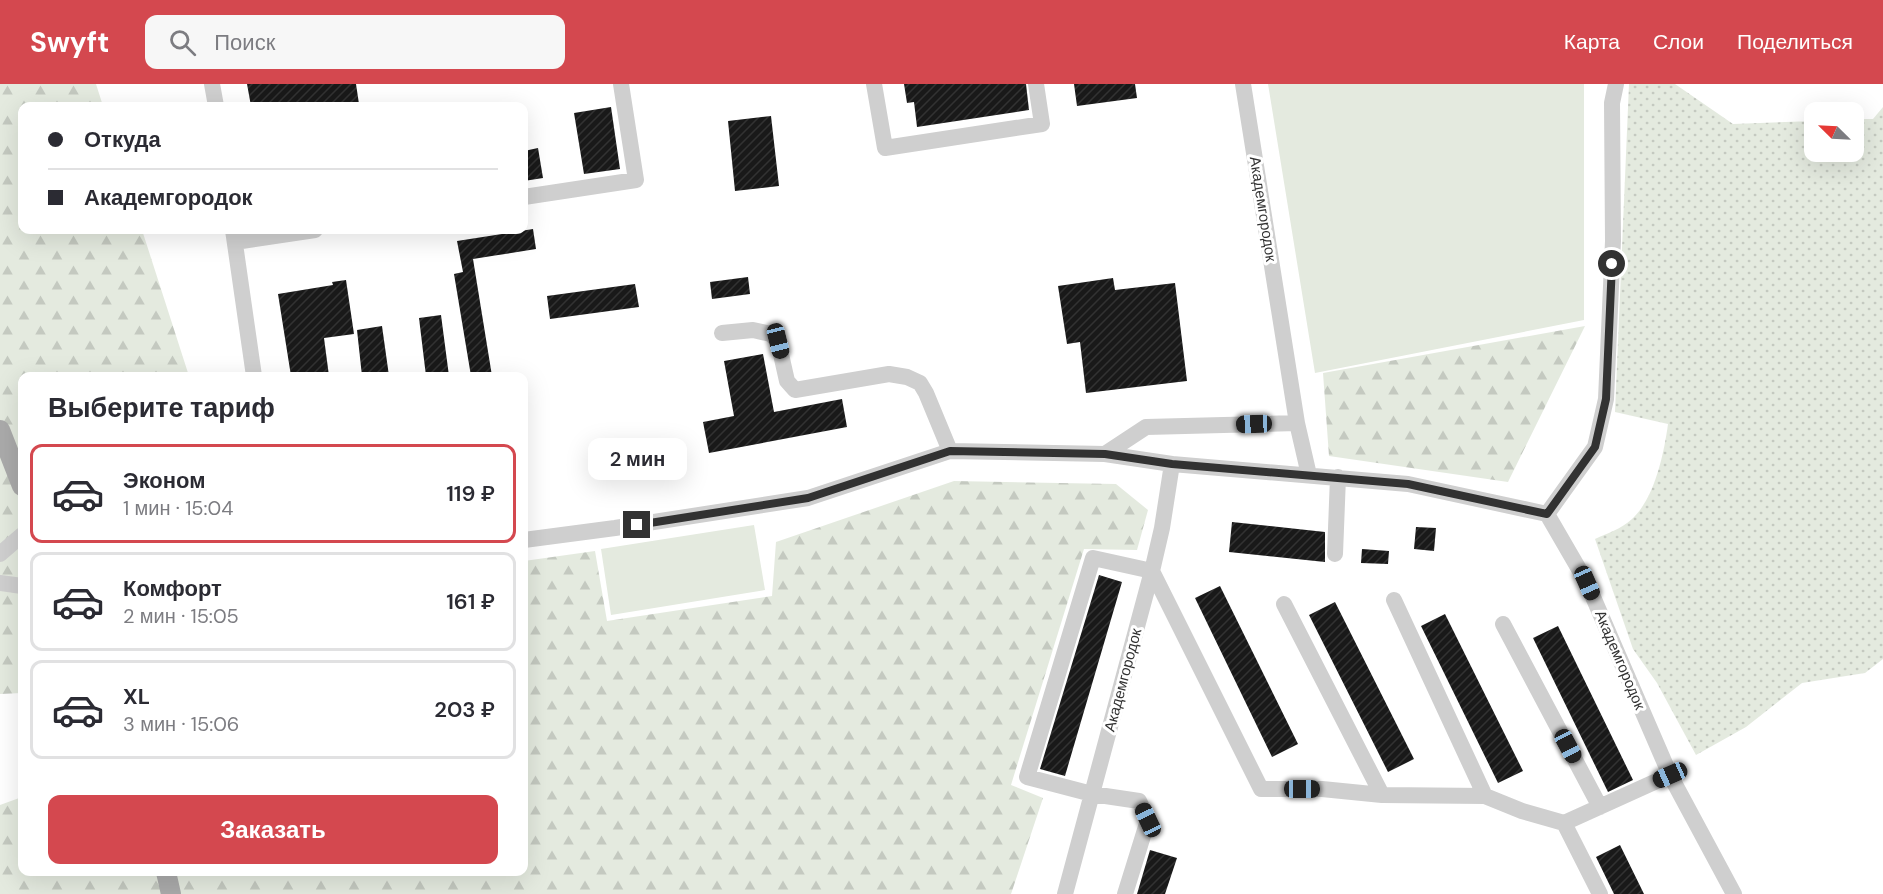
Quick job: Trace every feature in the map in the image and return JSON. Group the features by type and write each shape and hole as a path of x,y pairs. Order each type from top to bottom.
{"main road":[{"path":"0,430 18,476"},
{"path":"167,876 171,894"}],"street":[{"path":"212,84 215,102"},
{"path":"528,196 636,180 621,84"},
{"path":"874,84 885,148 1042,124 1036,84"},
{"name":"Академгородок","path":"1243,84 1297,423 1309,475"},
{"path":"528,539 808,498 950,451 1105,454 1172,464 1408,484 1547,514 1595,447 1606,399 1613,241 1612,103 1616,84"},
{"path":"253,372 234,236 261,234"},
{"path":"722,333 753,330 771,334 778,341 787,381 795,390 889,374 907,377 920,383 950,451"},
{"path":"1105,454 1146,427 1297,423"},
{"name":"Академгородок","path":"1065,894 1152,571 1162,528 1172,464"},
{"path":"1335,554 1338,477"},
{"name":"Академгородок","path":"1547,514 1587,583 1670,775 1734,894"},
{"path":"0,554 18,538"},
{"path":"1125,894 1148,820 1139,801 1092,794 1027,777 1093,558 1152,571 1261,789 1322,789 1382,795 1485,795 1522,811 1564,823 1670,775"},
{"path":"0,583 18,585"},
{"path":"1394,600 1485,795"},
{"path":"1284,604 1382,795"},
{"path":"1503,624 1600,807"},
{"path":"1564,823 1599,894"}],"green space":[{"path":"0,84 96,84 102,102 18,102 18,234 143,234 188,372 18,372 18,693 0,694"},
{"path":"1268,84 1584,84 1584,320 1315,373"},
{"path":"1629,84 1675,84 1733,124 1804,121 1804,162 1864,162 1864,119 1873,119 1883,107 1883,659 1865,673 1802,683 1746,727 1696,755 1657,683 1633,649 1595,539 1623,526 1640,510 1647,499 1657,474 1668,424 1615,412"},
{"path":"1585,326 1508,482 1329,456 1323,373"},
{"path":"954,481 1116,484 1148,510 1137,550 1084,549 1011,785 1043,798 1011,894 0,894 0,805 18,798 18,876 528,876 528,560 595,551 607,621 772,596 776,542"},
{"path":"754,525 765,590 611,615 601,549"}],"building":[{"path":"247,84 356,84 359,102 250,102"},
{"path":"904,84 1026,84 1029,110 917,127 914,102 907,103"},
{"path":"1074,84 1135,84 1137,98 1077,106"},
{"path":"611,107 620,169 584,174 574,113"},
{"path":"771,116 779,186 735,191 728,121"},
{"path":"538,148 543,178 528,180 528,150"},
{"path":"533,229 536,249 473,259 491,372 470,372 454,274 463,272 457,241 501,234 528,234 528,230"},
{"path":"748,277 750,294 712,299 710,282"},
{"path":"1113,278 1115,290 1175,283 1187,381 1086,393 1080,342 1067,344 1058,286"},
{"path":"346,280 354,334 324,338 328,372 290,372 278,294 333,285 332,282"},
{"path":"635,284 639,307 550,319 547,296"},
{"path":"441,315 448,372 426,372 419,318"},
{"path":"382,326 388,372 362,372 357,330"},
{"path":"763,354 774,412 842,399 847,427 709,453 703,422 734,416 724,361"},
{"path":"1232,522 1325,532 1325,562 1229,552"},
{"path":"1416,527 1436,528 1434,551 1414,549"},
{"path":"1362,549 1389,551 1388,564 1361,563"},
{"path":"1099,575 1122,582 1065,776 1040,769"},
{"path":"1220,586 1298,744 1272,757 1195,598"},
{"path":"1335,602 1414,759 1388,772 1309,615"},
{"path":"1445,614 1523,771 1498,783 1421,626"},
{"path":"1558,626 1633,780 1608,792 1533,638"},
{"path":"1620,845 1644,894 1614,894 1596,857"},
{"path":"1150,850 1177,858 1165,894 1137,894"}],"route":[{"path":"637,525 808,498 950,451 1105,454 1172,464 1408,484 1547,514 1595,447 1606,399 1612,264"}]}
